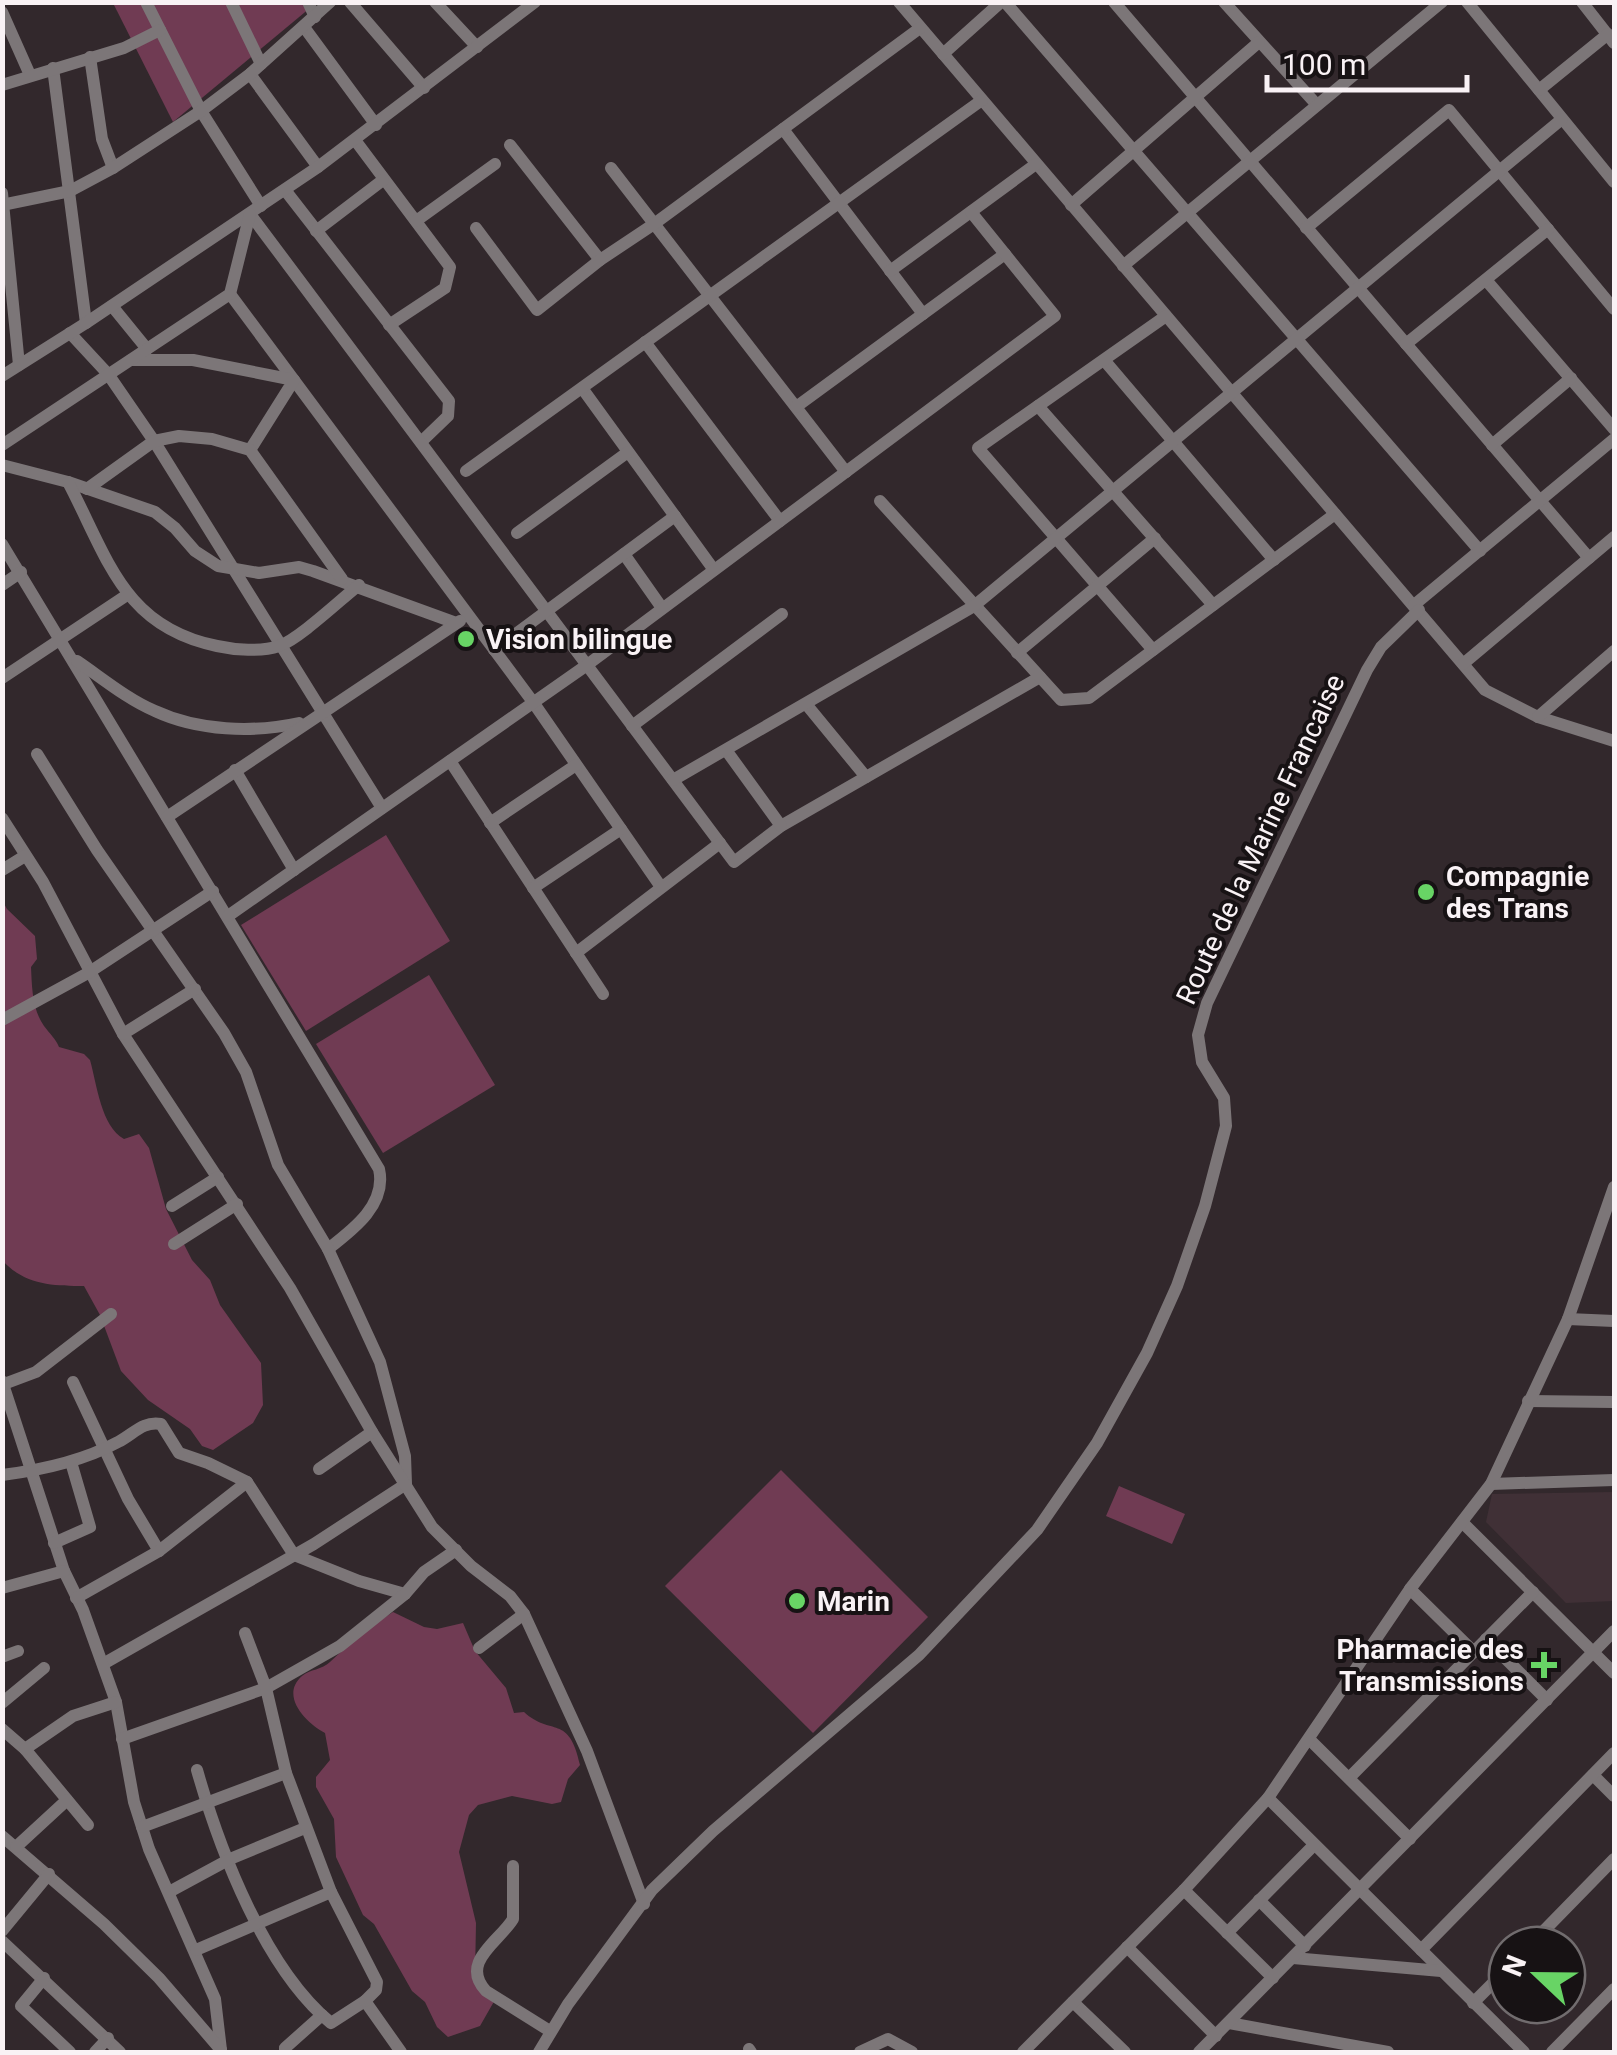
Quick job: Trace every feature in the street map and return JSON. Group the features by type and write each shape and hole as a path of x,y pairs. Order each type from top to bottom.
{"street":[{"path":"11,2 2,9 30,76"},
{"path":"146,2 200,111 256,210 421,442 734,862 780,826 1040,677"},
{"path":"231,2 256,69 318,167"},
{"path":"308,2 315,17"},
{"path":"19,365 3,201 70,191 113,168 256,69 330,2"},
{"path":"350,2 424,88"},
{"path":"434,2 477,48"},
{"path":"898,2 1485,690 1538,717 1614,741"},
{"path":"943,54 1003,2 1480,550"},
{"path":"1114,2 1589,558"},
{"path":"1247,2 1228,7 1317,105"},
{"path":"1123,266 1442,2"},
{"path":"1467,2 1614,182"},
{"path":"1540,90 1611,38 1582,2"},
{"path":"2,376 286,190 534,3"},
{"path":"304,27 376,125"},
{"path":"476,228 537,310 920,28"},
{"path":"2,85 124,48 160,30"},
{"path":"1071,204 1259,42"},
{"path":"90,58 102,139 113,168"},
{"path":"52,68 86,323"},
{"path":"466,471 982,100"},
{"path":"1306,228 1449,110 1614,308"},
{"path":"673,780 974,606 1562,118"},
{"path":"783,129 923,314"},
{"path":"355,140 446,260 450,278 446,288 390,325"},
{"path":"510,145 600,260"},
{"path":"416,221 496,164"},
{"path":"890,271 1036,164"},
{"path":"611,168 846,472"},
{"path":"316,231 384,180"},
{"path":"286,190 449,401 448,416 421,442"},
{"path":"2,445 230,294 256,210"},
{"path":"228,916 586,664 1055,316 971,212"},
{"path":"1406,344 1548,229"},
{"path":"796,407 1005,254"},
{"path":"1486,280 1614,429"},
{"path":"230,294 462,619 494,650 533,702 661,887"},
{"path":"112,306 147,349"},
{"path":"1153,650 978,448 1166,316"},
{"path":"70,333 108,374 154,441 382,808"},
{"path":"645,342 780,521"},
{"path":"130,360 194,360 294,380"},
{"path":"1104,360 1274,560"},
{"path":"1492,445 1570,378"},
{"path":"250,450 294,380"},
{"path":"582,388 714,570"},
{"path":"1038,406 1213,605"},
{"path":"87,489 154,441 179,436 212,439 250,450 342,579"},
{"name":"Route de la Marine Francaise","path":"542,2051 550,2032 652,1890 713,1831 919,1655 1037,1530 1096,1444 1147,1352 1177,1286 1205,1206 1226,1126 1224,1098 1202,1062 1198,1035 1206,1002 1367,670 1381,647 1416,608 1614,439"},
{"path":"518,533 628,452"},
{"path":"2,464 155,512 176,528 195,552 218,566 259,573 299,567 462,619"},
{"path":"68,482 127,595 146,616 194,642 224,648 263,649 281,645 359,585"},
{"path":"880,502 1061,700 1089,698 1336,514"},
{"path":"494,650 675,516"},
{"path":"1463,664 1614,537"},
{"path":"1017,652 1154,538"},
{"path":"2,544 380,1169 382,1184 378,1197 354,1229 328,1249"},
{"path":"624,554 662,608"},
{"path":"2,585 21,572"},
{"path":"2,678 127,595"},
{"path":"632,726 782,614"},
{"path":"167,817 462,619"},
{"path":"1538,717 1614,651"},
{"path":"70,657 153,711 188,723 277,728 304,722"},
{"path":"806,704 866,777"},
{"path":"726,750 780,826"},
{"path":"37,754 246,1072 278,1165 328,1249 380,1362 404,1456 406,1484"},
{"path":"450,761 603,994"},
{"path":"490,823 576,765"},
{"path":"235,770 294,870"},
{"path":"2,818 43,882 123,1034 290,1288 372,1432 432,1527 510,1596 524,1614 587,1751 644,1904"},
{"path":"533,888 621,829"},
{"path":"576,953 720,843"},
{"path":"2,870 25,856"},
{"path":"2,1020 88,973 213,891"},
{"path":"123,1034 195,989"},
{"path":"172,1206 218,1177"},
{"path":"1023,2052 1184,1890 1268,1798 1410,1589 1492,1484 1568,1320 1613,1196"},
{"path":"174,1244 237,1204"},
{"path":"111,1314 36,1372 4,1383 54,1543 116,1702 142,1826 156,1867 216,1999 222,2051"},
{"path":"1568,1320 1614,1321"},
{"path":"73,1382 158,1551"},
{"path":"1528,1401 1614,1402"},
{"path":"2,1475 70,1462 104,1450 145,1424 161,1424 178,1453 246,1482 294,1555 405,1594"},
{"path":"2,1431 18,1428"},
{"path":"319,1469 372,1432"},
{"path":"54,1543 90,1527 70,1462"},
{"path":"1492,1484 1614,1480"},
{"path":"76,1598 158,1551 246,1482"},
{"path":"103,1664 294,1555 406,1484"},
{"path":"1462,1522 1614,1673"},
{"path":"122,1739 266,1688 340,1646 405,1594 424,1572 456,1550"},
{"path":"2,1588 64,1571"},
{"path":"1410,1589 1474,1652"},
{"path":"1350,1778 1533,1592"},
{"path":"478,1648 524,1614"},
{"path":"1200,2052 1614,1631"},
{"path":"197,1770 206,1802 256,1923 283,1972 331,2023 365,2001 376,1990 376,1982 331,1892 305,1828 286,1773 266,1688 245,1633"},
{"path":"1486,1640 1547,1700"},
{"path":"2,1657 18,1651"},
{"path":"2,1703 44,1668"},
{"path":"26,1749 73,1716 116,1702"},
{"path":"2,1729 26,1749 88,1825"},
{"path":"1309,1738 1410,1838"},
{"path":"1421,1950 1614,1754"},
{"path":"142,1826 286,1773"},
{"path":"1594,1775 1614,1796"},
{"path":"1268,1798 1524,2052"},
{"path":"16,1847 67,1800"},
{"path":"169,1892 230,1859 305,1828"},
{"path":"2,1836 159,1978 222,2051"},
{"path":"1227,1933 1314,1844"},
{"path":"1550,1925 1614,1859"},
{"path":"512,1866 513,1919 479,1958 478,1981 486,1991 550,2032"},
{"path":"2,1931 48,1874"},
{"path":"1184,1890 1272,1978"},
{"path":"196,1950 331,1892"},
{"path":"1259,1900 1305,1946"},
{"path":"2,1941 120,2052"},
{"path":"1127,1947 1216,2036"},
{"path":"1293,1958 1441,1971"},
{"path":"44,1978 21,2006 70,2052"},
{"path":"1474,2002 1487,1989"},
{"path":"1552,2052 1614,1989"},
{"path":"365,2001 401,2052"},
{"path":"1073,2002 1124,2052"},
{"path":"285,2052 322,2015"},
{"path":"1229,2022 1388,2052"},
{"path":"95,2052 108,2038"},
{"path":"860,2052 888,2040 912,2052"}],"shaded area":[{"path":"113,3 316,3 173,122"},
{"path":"386,835 450,941 306,1031 241,925"},
{"path":"2,900 35,936 37,959 31,967 40,1019 59,1047 84,1054 90,1060 101,1104 116,1133 124,1139 139,1134 149,1148 166,1209 192,1260 210,1280 220,1305 261,1363 263,1405 253,1423 213,1450 202,1446 190,1429 148,1400 121,1371 100,1315 84,1286 30,1279 3,1261"},
{"path":"429,975 495,1085 383,1153 316,1044"},
{"name":"Marin","path":"781,1470 928,1617 813,1733 665,1586"},
{"path":"1119,1486 1185,1514 1172,1544 1106,1516"},
{"path":"1614,1492 1614,1601 1566,1603 1486,1522 1492,1494"},
{"path":"393,1612 424,1627 437,1629 463,1623 475,1651 506,1688 514,1713 524,1712 565,1732 580,1765 568,1779 561,1802 552,1804 512,1796 478,1805 469,1815 459,1852 476,1923 475,1975 496,1998 480,2026 448,2037 437,2027 425,2002 412,1991 374,1924 363,1915 336,1857 334,1819 316,1787 316,1777 330,1760 325,1733 304,1716 294,1700 293,1692 302,1676 327,1665"}],"place":[{"name":"Vision bilingue","path":"466,639"},
{"name":"Compagnie des Trans","path":"1426,892"},
{"name":"Marin","path":"797,1601"},
{"name":"Pharmacie des Transmissions","path":"1544,1665"}]}
